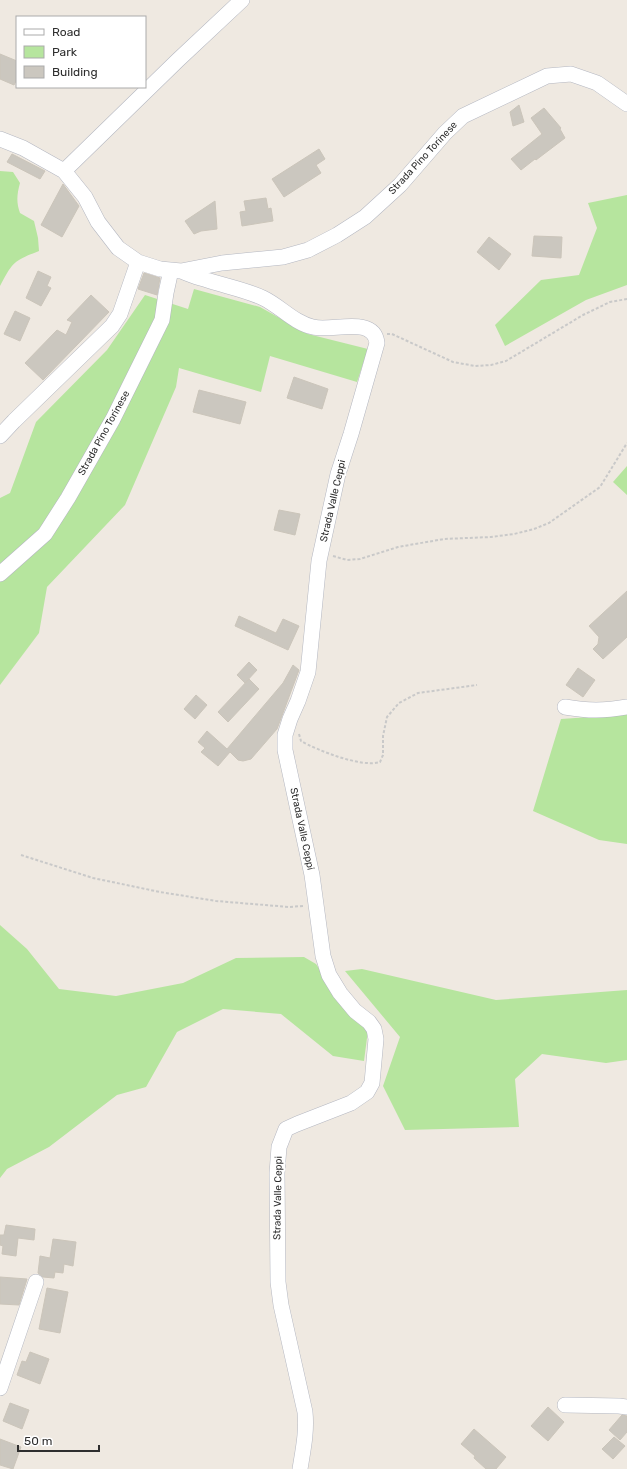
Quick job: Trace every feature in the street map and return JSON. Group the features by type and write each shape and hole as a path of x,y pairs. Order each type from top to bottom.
{"street":[{"path":"64,171 242,0"},
{"name":"Strada Pino Torinese","path":"0,139 23,148 64,171 85,197 98,222 118,248 138,262 160,269 176,270 222,263 283,257 308,250 337,236 364,216 400,185 445,133 463,116 547,76 571,74 597,83 627,104"},
{"path":"0,436 112,326 120,314 138,262"},
{"path":"176,270 264,298 299,322 313,328 363,327 369,329 372,333"},
{"name":"Strada Pino Torinese","path":"0,574 45,534 68,498 113,419 162,320 166,293 176,270"},
{"name":"Strada Valle Ceppi","path":"300,1469 305,1439 305,1412 281,1305 278,1282 277,1173 279,1147 286,1129 351,1103 367,1092 372,1083 376,1039 374,1029 369,1022 355,1011 340,993 329,975 323,956 312,875 285,750 285,735 308,672 319,561 338,474 352,434 376,349 376,338 372,333"},
{"path":"566,708 585,711 609,710 627,707"},
{"path":"0,1388 36,1282"},
{"path":"565,1405 627,1407"}],"path":[{"path":"372,333 392,334 453,362 475,366 491,365 506,361 583,315 610,302 627,299"},
{"path":"321,552 347,560 360,559 398,547 444,539 491,537 514,534 534,529 549,523 600,487 627,443"},
{"path":"297,729 301,740 312,747 346,758 374,764 380,762 383,755 383,736 387,717 399,703 418,693 477,685"},
{"path":"21,855 93,878 167,893 223,902 289,907 316,905"}],"green space":[{"path":"0,171 13,172 20,183 17,198 20,213 34,221 39,251 24,257 15,263 0,286"},
{"path":"627,195 627,285 586,300 505,346 495,325 541,280 579,275 597,228 588,203"},
{"path":"194,289 260,307 308,334 368,349 357,382 270,356 261,392 179,368 176,387 125,505 47,587 39,633 0,685 0,498 10,493 36,422 107,350 145,295 188,309"},
{"path":"627,466 627,495 613,482"},
{"path":"627,712 627,844 599,840 533,811 561,719 619,715"},
{"path":"0,925 27,949 59,989 116,996 183,983 236,958 304,957 316,964 343,1004 368,1030 364,1061 333,1056 281,1014 223,1009 177,1032 146,1087 117,1095 49,1147 7,1169 0,1178"},
{"path":"362,969 496,1000 627,990 627,1060 606,1063 542,1054 515,1079 519,1127 405,1130 383,1086 400,1037 345,971"}],"building":[{"path":"0,54 16,61 16,81 14,85 0,79"},
{"path":"519,105 524,122 513,126 510,112"},
{"path":"544,108 561,128 560,129 565,138 521,170 511,159 542,134 531,118"},
{"path":"319,149 325,159 316,165 321,173 284,197 272,179"},
{"path":"12,154 45,171 40,179 7,162"},
{"path":"63,184 79,206 62,237 41,225"},
{"path":"266,198 268,209 271,208 273,221 242,226 240,212 246,211 244,201"},
{"path":"215,201 217,229 201,231 194,234 185,221"},
{"path":"534,236 562,237 561,258 532,256"},
{"path":"489,237 511,254 499,270 477,252"},
{"path":"38,271 51,277 47,286 51,288 41,306 26,298"},
{"path":"144,273 160,278 157,295 138,289"},
{"path":"91,295 109,312 43,380 25,363 57,330 66,335 72,322 67,320"},
{"path":"15,311 30,318 20,341 4,334"},
{"path":"294,377 328,389 322,409 287,398"},
{"path":"199,390 246,402 240,424 193,412"},
{"path":"279,510 300,514 295,535 274,530"},
{"path":"627,591 627,637 603,659 593,649 598,644 599,637 589,626"},
{"path":"239,616 276,633 283,619 299,626 288,650 235,626"},
{"path":"249,662 257,670 245,683 237,675"},
{"path":"293,665 299,670 277,729 251,759 243,761 238,760 230,752 218,766 201,752 205,748 198,742 207,731 227,749 283,683"},
{"path":"578,668 595,680 583,697 566,685"},
{"path":"249,679 259,689 228,722 218,712"},
{"path":"196,695 207,705 195,719 184,709"},
{"path":"6,1225 35,1229 34,1240 18,1238 16,1256 2,1254 3,1246 0,1245 0,1235 4,1235"},
{"path":"53,1239 76,1242 73,1266 64,1264 63,1273 55,1272 54,1278 43,1277 38,1273 40,1256 50,1258"},
{"path":"0,1277 27,1279 19,1305 0,1304"},
{"path":"47,1288 68,1292 60,1333 39,1329"},
{"path":"30,1352 49,1359 40,1384 17,1375 22,1361 26,1362"},
{"path":"10,1403 29,1410 22,1429 3,1421"},
{"path":"548,1407 564,1422 548,1441 531,1426"},
{"path":"622,1415 627,1416 627,1432 620,1440 609,1430"},
{"path":"474,1429 506,1457 496,1469 486,1469 474,1458 475,1456 461,1444"},
{"path":"614,1437 625,1446 613,1459 602,1449"},
{"path":"0,1439 21,1447 13,1469 0,1465"}]}
